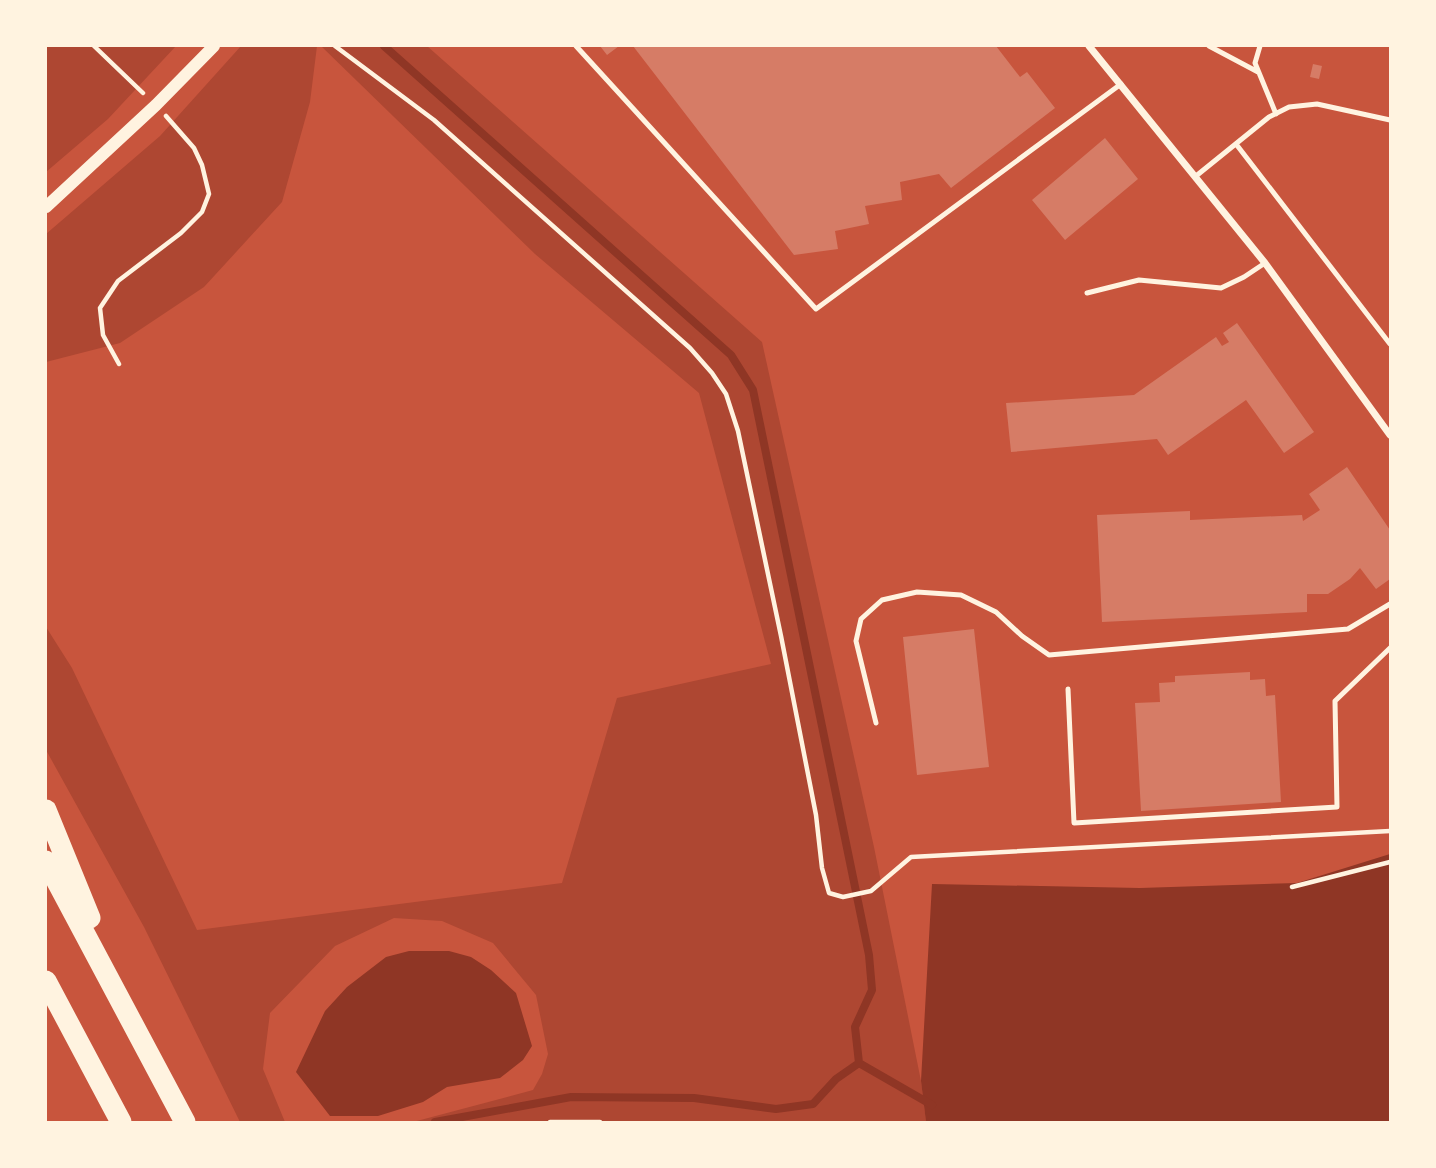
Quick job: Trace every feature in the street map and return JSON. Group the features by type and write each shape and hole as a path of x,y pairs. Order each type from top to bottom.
{"highway":[{"path":"46,810 143,1042"},
{"path":"46,861 185,1122"},
{"path":"46,981 121,1122"}],"street":[{"path":"46,207 156,105 214,46"},
{"path":"1089,46 1265,263 1391,435"}],"lane":[{"path":"576,46 816,309 1121,84"},
{"path":"1209,46 1259,73"},
{"path":"1260,46 1255,63 1276,114"},
{"path":"1196,176 1276,114 1289,107 1317,104 1391,120"},
{"path":"1236,144 1391,344"},
{"path":"1087,293 1139,280 1221,288 1265,263"},
{"path":"876,723 856,641 861,619 882,600 916,592 961,595 996,612 1022,636 1049,655 1348,629 1382,612 1391,604"},
{"path":"1068,689 1074,823 1337,807 1335,701 1391,648"}],"path":[{"path":"94,46 156,105 194,148 202,165 209,194 202,212 181,233 118,281 100,308 103,335 119,364"},
{"path":"335,46 434,120 669,330 712,373 726,394 738,431 781,636 816,816 822,868 830,893 843,897 871,891 911,858 1391,831"},
{"path":"1292,887 1391,862"},
{"path":"550,1122 600,1122"}],"shaded area":[{"path":"46,46 176,46 108,119 46,172"},
{"path":"241,46 317,46 310,102 282,202 204,287 120,343 46,362 46,234 160,136"},
{"path":"321,46 427,46 762,342 874,847 921,1081 926,1122 413,1122 533,1090 542,1074 548,1054 536,995 493,943 442,921 394,918 335,946 270,1013 263,1069 285,1122 240,1122 144,927 46,750 46,627 72,668 197,930 562,883 617,698 771,664 699,393 535,254"},
{"path":"1390,854 1390,1122 926,1122 921,1081 932,884 1140,888 1297,883"},
{"path":"409,951 449,951 471,957 491,970 516,993 532,1046 523,1060 500,1078 447,1087 423,1102 378,1116 330,1116 296,1072 325,1011 347,987 386,957"}],"building":[{"path":"600,46 619,46 607,55"},
{"path":"633,46 996,46 1020,77 1027,72 1055,108 951,188 939,174 900,182 902,200 865,206 869,224 835,231 838,249 794,255"},
{"path":"1313,64 1322,66 1319,79 1310,77"},
{"path":"1105,138 1138,179 1065,240 1032,200"},
{"path":"1237,323 1314,432 1284,453 1246,400 1168,455 1157,439 1011,452 1006,403 1134,395 1216,337 1222,346 1229,342 1223,333"},
{"path":"1347,467 1390,530 1390,579 1376,589 1360,568 1350,579 1328,594 1307,594 1307,612 1102,622 1097,515 1190,511 1190,520 1302,515 1303,521 1320,510 1309,494"},
{"path":"974,629 989,767 917,775 903,637"},
{"path":"1250,672 1250,680 1265,679 1266,696 1275,695 1281,802 1141,811 1135,703 1160,702 1159,683 1175,682 1175,676"}],"waterway":[{"path":"384,46 731,355 753,390 869,955 872,990 855,1027 859,1063"},
{"path":"859,1063 932,1105"},
{"path":"435,1122 571,1097 694,1098 776,1109 813,1104 836,1079 859,1063"}]}
